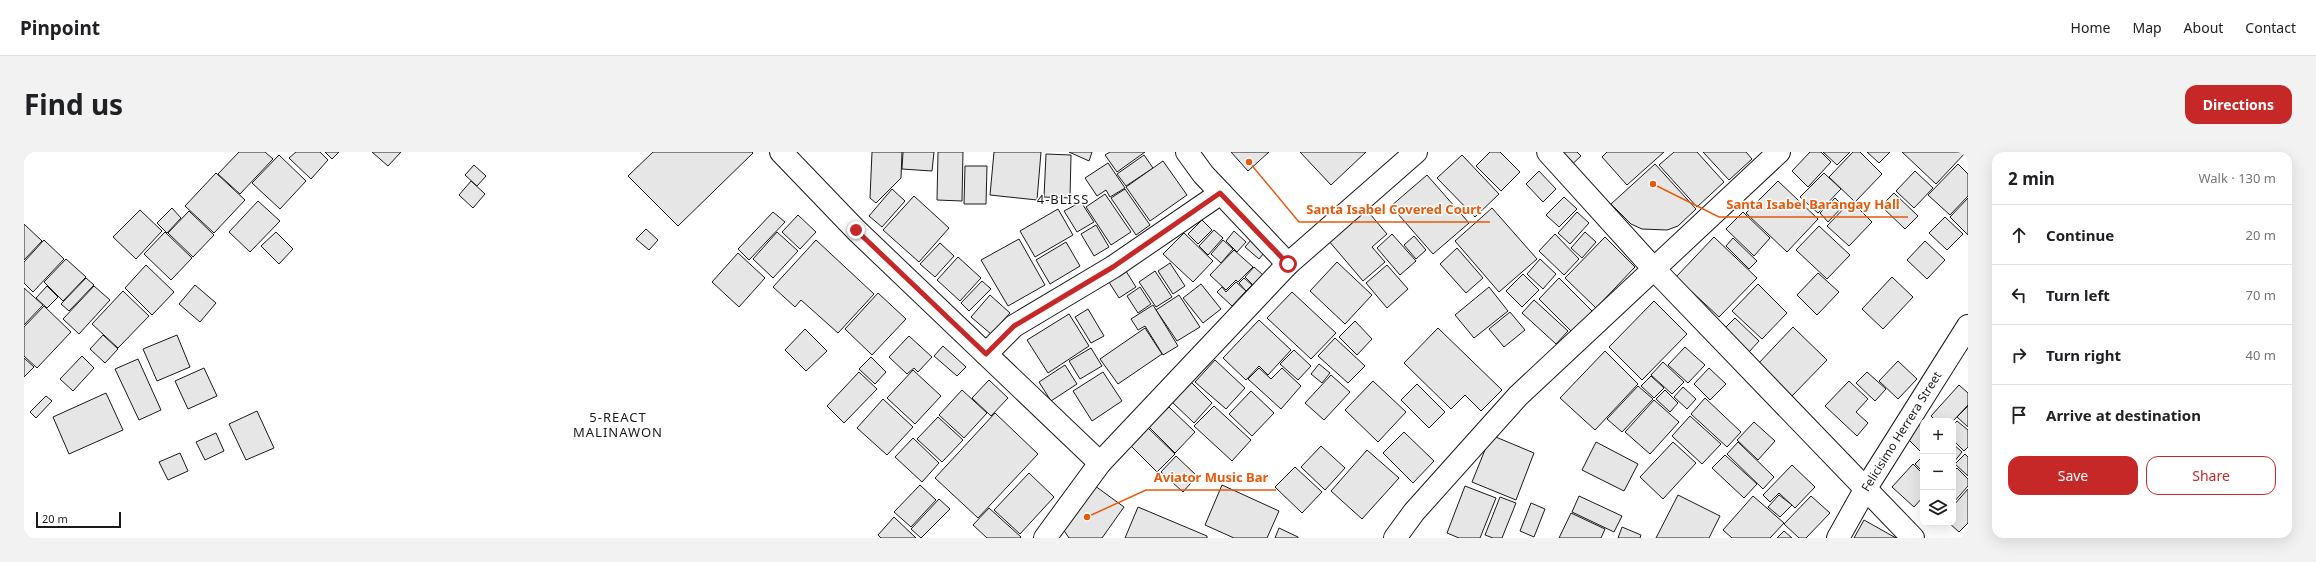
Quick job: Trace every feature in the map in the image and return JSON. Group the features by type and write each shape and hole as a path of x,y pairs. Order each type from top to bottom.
{"street":[{"path":"781,152 856,230 1100,463"},
{"path":"1187,152 1203,174 1220,193 1288,264"},
{"path":"1045,538 1100,463 1288,264 1416,152"},
{"path":"1548,152 1654,269 1866,488 1912,538"},
{"path":"1395,538 1414,512 1518,396 1779,152"},
{"path":"986,354 1014,326 1113,267 1220,193"},
{"name":"Felicisimo Herrera Street","path":"1838,538 1866,488 1968,326"}],"building":[{"path":"239,152 265,152 273,159 240,194 218,174"},
{"path":"296,152 320,152 328,160 311,179 289,158"},
{"path":"325,152 339,152 332,159"},
{"path":"372,152 401,152 388,166"},
{"path":"653,152 753,153 678,226 628,176"},
{"path":"872,152 902,152 901,178 876,203 870,198"},
{"path":"903,152 934,152 932,171 902,169"},
{"path":"938,152 963,152 962,201 937,200"},
{"path":"994,152 1041,152 1037,200 990,195"},
{"path":"1069,152 1092,152 1089,161"},
{"path":"1110,152 1145,152 1117,172 1105,155"},
{"path":"1231,152 1269,152 1248,171"},
{"path":"1300,152 1366,152 1331,185"},
{"path":"1490,152 1500,152 1520,172 1501,191 1476,166"},
{"path":"1551,152 1577,152 1581,156 1567,169"},
{"path":"1607,152 1664,152 1627,185 1602,157"},
{"path":"1674,152 1697,152 1724,182 1697,207 1659,165"},
{"path":"1703,152 1746,152 1752,159 1729,180"},
{"path":"1810,152 1821,152 1831,162 1808,187 1792,171"},
{"path":"1823,152 1850,152 1837,165"},
{"path":"1853,152 1860,152 1882,174 1855,202 1829,177"},
{"path":"1867,152 1890,152 1879,163"},
{"path":"1902,152 1966,152 1936,184"},
{"path":"1046,154 1071,155 1070,198 1044,197"},
{"path":"279,155 306,181 280,209 252,183"},
{"path":"1144,155 1153,168 1126,186 1117,174"},
{"path":"1462,155 1499,194 1475,217 1437,178"},
{"path":"1163,161 1187,195 1150,221 1126,187"},
{"path":"1108,163 1125,188 1110,197 1106,190 1097,196 1085,178"},
{"path":"1655,164 1696,209 1678,226 1667,230 1642,229 1631,224 1611,204"},
{"path":"1958,164 1968,174 1968,196 1950,215 1928,195"},
{"path":"474,165 486,176 477,186 465,175"},
{"path":"965,166 987,166 986,204 964,204"},
{"path":"1539,171 1556,189 1543,202 1526,184"},
{"path":"1915,171 1933,188 1914,208 1896,191"},
{"path":"216,173 245,200 214,233 185,206"},
{"path":"1824,173 1841,189 1818,213 1800,197"},
{"path":"1427,175 1469,223 1433,254 1391,206"},
{"path":"471,181 485,194 473,208 459,195"},
{"path":"1778,181 1818,219 1787,252 1746,213"},
{"path":"892,189 905,201 882,227 869,216"},
{"path":"1125,189 1150,225 1136,235 1111,198"},
{"path":"1894,193 1918,216 1905,229 1881,206"},
{"path":"1105,194 1131,232 1111,245 1086,207"},
{"path":"914,196 949,228 919,262 883,230"},
{"path":"1564,197 1577,209 1559,227 1546,215"},
{"path":"1835,198 1843,206 1828,222 1820,213"},
{"path":"1968,198 1968,235 1950,217"},
{"path":"258,201 280,221 250,252 229,232"},
{"path":"1851,201 1872,222 1849,246 1827,226"},
{"path":"1081,202 1094,222 1077,232 1064,211"},
{"path":"172,208 181,218 167,233 157,223"},
{"path":"1365,208 1387,234 1372,247 1385,262 1363,281 1328,240"},
{"path":"1492,208 1537,259 1499,292 1455,241"},
{"path":"1058,209 1073,235 1035,257 1020,231"},
{"path":"140,210 162,231 136,259 113,237"},
{"path":"189,211 214,235 193,257 168,233"},
{"path":"773,212 785,222 749,260 738,249"},
{"path":"1577,212 1589,223 1570,244 1558,233"},
{"path":"1743,212 1770,238 1754,256 1726,229"},
{"path":"798,215 816,232 800,249 782,232"},
{"path":"1945,217 1963,234 1947,250 1929,233"},
{"path":"1202,220 1212,230 1198,244 1188,234"},
{"path":"24,224 42,241 24,260"},
{"path":"1096,225 1109,247 1094,256 1081,234"},
{"path":"1819,226 1850,255 1827,279 1796,250"},
{"path":"646,229 658,240 649,250 636,239"},
{"path":"1214,230 1223,238 1208,255 1199,246"},
{"path":"1234,231 1246,242 1237,252 1226,241"},
{"path":"165,232 192,258 171,280 144,254"},
{"path":"276,232 293,249 279,264 261,246"},
{"path":"777,232 798,251 773,278 753,259"},
{"path":"1585,232 1596,242 1582,258 1571,248"},
{"path":"1184,233 1213,261 1193,282 1163,254"},
{"path":"1392,234 1416,261 1400,275 1377,248"},
{"path":"1555,234 1579,259 1564,275 1539,251"},
{"path":"1414,236 1426,250 1416,259 1404,245"},
{"path":"1605,237 1635,267 1596,308 1565,278"},
{"path":"1714,237 1757,278 1719,317 1676,277"},
{"path":"1733,238 1757,261 1749,269 1726,246"},
{"path":"1019,239 1045,285 1008,306 981,260"},
{"path":"44,240 64,259 33,292 24,283 24,262"},
{"path":"816,240 874,294 838,333 801,300 795,307 773,287"},
{"path":"1223,240 1233,249 1221,263 1211,254"},
{"path":"1251,240 1264,253 1259,259 1245,247"},
{"path":"1925,241 1945,260 1927,279 1907,260"},
{"path":"1066,242 1080,266 1050,284 1036,260"},
{"path":"940,243 954,256 935,277 920,264"},
{"path":"1457,248 1483,278 1466,293 1440,264"},
{"path":"1234,250 1253,267 1238,282 1236,280 1226,290 1210,275"},
{"path":"738,253 765,278 739,307 712,282"},
{"path":"958,257 981,278 960,301 937,280"},
{"path":"66,259 86,277 63,301 44,282"},
{"path":"1540,259 1556,274 1543,289 1527,274"},
{"path":"1337,262 1372,295 1345,324 1310,291"},
{"path":"1170,263 1185,286 1173,294 1158,271"},
{"path":"146,265 174,292 152,315 125,288"},
{"path":"1387,265 1408,289 1387,308 1366,283"},
{"path":"1254,267 1263,275 1253,285 1245,277"},
{"path":"1124,268 1136,287 1119,298 1107,279"},
{"path":"1155,271 1172,297 1156,307 1139,282"},
{"path":"1818,273 1839,292 1817,315 1797,295"},
{"path":"1523,274 1539,290 1522,307 1506,291"},
{"path":"1892,277 1913,297 1883,329 1862,309"},
{"path":"86,278 94,285 69,311 61,304"},
{"path":"1244,278 1252,285 1246,291 1239,283"},
{"path":"1559,278 1592,311 1572,332 1539,299"},
{"path":"982,281 991,289 969,311 961,303"},
{"path":"1236,282 1246,291 1232,306 1217,292 1222,287 1226,292"},
{"path":"1201,284 1221,309 1203,323 1183,298"},
{"path":"1758,284 1787,313 1762,339 1732,311"},
{"path":"195,285 216,303 200,322 179,304"},
{"path":"47,286 58,297 47,308 36,298"},
{"path":"94,286 110,300 79,334 63,319"},
{"path":"1140,287 1151,304 1138,313 1127,296"},
{"path":"1489,287 1508,311 1474,338 1455,315"},
{"path":"24,288 43,305 24,325"},
{"path":"123,291 149,316 118,348 92,324"},
{"path":"1292,292 1336,333 1311,359 1267,318"},
{"path":"878,293 906,319 872,355 845,329"},
{"path":"990,295 1010,313 991,334 971,317"},
{"path":"1179,295 1200,327 1177,341 1156,310"},
{"path":"1534,300 1568,331 1556,344 1522,313"},
{"path":"1654,301 1687,334 1642,380 1609,347"},
{"path":"1153,305 1178,346 1163,355 1145,326 1138,330 1131,319"},
{"path":"44,306 71,332 37,368 24,356 24,327"},
{"path":"1088,309 1104,336 1091,343 1075,317"},
{"path":"1510,312 1525,330 1504,347 1489,329"},
{"path":"1069,314 1089,346 1048,373 1027,340"},
{"path":"1735,318 1759,341 1749,352 1725,328"},
{"path":"1259,320 1291,350 1268,375 1259,366 1246,380 1223,358"},
{"path":"1355,321 1372,339 1357,355 1339,337"},
{"path":"1793,327 1827,360 1791,397 1757,365"},
{"path":"1145,328 1162,354 1118,384 1100,359"},
{"path":"1438,328 1502,390 1481,411 1465,395 1451,409 1404,363"},
{"path":"805,329 827,351 806,371 785,350"},
{"path":"103,335 118,349 105,363 90,349"},
{"path":"177,335 190,367 157,381 143,349"},
{"path":"909,336 932,357 918,372 914,368 907,374 889,357"},
{"path":"1335,338 1365,366 1348,383 1318,356"},
{"path":"943,346 966,367 957,376 934,356"},
{"path":"1685,347 1705,365 1688,383 1668,365"},
{"path":"1091,348 1102,366 1080,379 1069,361"},
{"path":"1294,350 1311,366 1298,380 1280,364"},
{"path":"1605,351 1638,384 1595,430 1560,398"},
{"path":"82,356 94,368 73,391 60,379"},
{"path":"871,357 886,372 875,384 859,369"},
{"path":"24,358 34,367 24,377"},
{"path":"138,359 161,410 139,420 115,369"},
{"path":"1215,360 1245,388 1226,409 1195,382"},
{"path":"1898,361 1917,379 1898,399 1879,381"},
{"path":"1663,362 1684,382 1672,394 1651,375"},
{"path":"1319,364 1330,373 1322,383 1311,374"},
{"path":"1065,365 1077,384 1051,401 1039,382"},
{"path":"204,368 217,396 188,409 175,381"},
{"path":"1259,368 1271,379 1282,368 1301,386 1281,409 1248,379"},
{"path":"1709,368 1726,384 1710,400 1694,384"},
{"path":"913,370 941,396 915,424 887,398"},
{"path":"859,372 877,389 844,423 827,406"},
{"path":"1103,372 1122,401 1092,421 1073,391"},
{"path":"1867,372 1886,389 1875,401 1856,383"},
{"path":"1331,375 1350,392 1324,420 1305,403"},
{"path":"1651,376 1664,388 1654,398 1641,386"},
{"path":"989,380 1008,398 991,416 972,398"},
{"path":"1373,381 1406,412 1378,442 1345,410"},
{"path":"1849,381 1868,399 1856,412 1868,423 1857,436 1825,406"},
{"path":"1191,382 1212,403 1194,423 1172,402"},
{"path":"1417,384 1445,412 1429,428 1401,400"},
{"path":"1959,385 1968,393 1968,405 1956,418 1933,418 1931,416"},
{"path":"1638,386 1653,399 1622,432 1607,419"},
{"path":"1683,387 1696,399 1687,409 1674,397"},
{"path":"962,390 987,413 964,438 939,415"},
{"path":"1665,390 1678,403 1670,412 1656,399"},
{"path":"1251,391 1274,413 1252,436 1229,414"},
{"path":"106,393 123,430 69,454 53,417"},
{"path":"46,396 52,401 36,418 30,412"},
{"path":"1705,398 1741,432 1727,447 1691,414"},
{"path":"883,399 913,427 887,455 857,428"},
{"path":"1654,400 1679,422 1650,454 1625,432"},
{"path":"1214,406 1251,440 1232,461 1194,426"},
{"path":"1968,406 1968,427 1957,417"},
{"path":"1169,407 1195,432 1175,453 1149,427"},
{"path":"257,411 274,448 246,460 229,424"},
{"path":"995,413 1038,454 978,518 935,478"},
{"path":"1690,416 1721,444 1702,464 1672,436"},
{"path":"938,417 963,440 942,462 917,439"},
{"path":"1957,421 1968,430 1968,447 1964,451 1956,443"},
{"path":"1754,422 1775,441 1758,460 1737,440"},
{"path":"1920,424 1920,451 1907,438"},
{"path":"1148,428 1175,454 1157,472 1131,446"},
{"path":"1404,432 1434,461 1413,483 1383,453"},
{"path":"216,433 224,451 205,460 196,442"},
{"path":"1491,435 1534,453 1516,500 1472,482"},
{"path":"913,438 939,463 922,482 895,457"},
{"path":"1596,442 1638,464 1624,491 1582,470"},
{"path":"1673,442 1696,463 1663,499 1640,477"},
{"path":"1738,442 1774,477 1763,489 1727,454"},
{"path":"1321,446 1345,468 1325,490 1301,467"},
{"path":"1956,447 1962,452 1956,460"},
{"path":"1367,450 1399,478 1362,519 1331,491"},
{"path":"180,453 188,471 168,480 159,462"},
{"path":"1965,454 1968,457 1968,476 1956,465 1956,463"},
{"path":"1725,455 1757,484 1744,498 1712,468"},
{"path":"1176,456 1197,476 1183,492 1161,472"},
{"path":"1920,459 1920,469 1915,464"},
{"path":"1913,464 1920,471 1920,500 1914,507 1892,487"},
{"path":"1792,465 1815,487 1795,508 1779,493 1770,502 1763,495"},
{"path":"1295,467 1322,492 1302,513 1275,487"},
{"path":"1957,468 1968,479 1968,486 1956,500 1956,490"},
{"path":"1029,473 1054,497 1020,534 994,510"},
{"path":"1091,483 1124,507 1102,538 1069,538 1063,529"},
{"path":"920,485 936,500 911,527 894,512"},
{"path":"1222,485 1279,511 1267,538 1234,538 1205,525"},
{"path":"1465,486 1496,498 1480,538 1459,538 1447,533"},
{"path":"1968,489 1968,523 1959,532 1952,526 1956,526 1956,503"},
{"path":"1678,495 1720,516 1709,538 1656,538"},
{"path":"1779,495 1792,505 1780,517 1768,507"},
{"path":"1579,496 1622,516 1614,532 1572,512"},
{"path":"1753,496 1784,523 1770,538 1732,538 1723,530"},
{"path":"1811,496 1830,513 1806,538 1799,538 1784,524"},
{"path":"1500,497 1516,503 1502,538 1493,538 1485,535"},
{"path":"939,499 950,509 921,538 911,529"},
{"path":"1531,503 1545,509 1534,537 1520,531"},
{"path":"1138,507 1207,536 1207,538 1125,538"},
{"path":"989,508 1021,537 987,538 973,525"},
{"path":"1571,513 1605,529 1601,538 1559,538"},
{"path":"894,517 916,538 881,538 878,535"},
{"path":"1864,520 1896,538 1854,538"},
{"path":"1622,527 1641,535 1640,538 1618,538"},
{"path":"1279,528 1298,537 1298,538 1275,538"},
{"path":"1784,531 1792,538 1777,538"}],"place":[{"name":"Santa Isabel Covered Court","path":"1249,162"},
{"name":"Santa Isabel Barangay Hall","path":"1653,184"},
{"name":"Aviator Music Bar","path":"1087,517"}],"district":[{"name":"4-BLISS","path":"1063,199"},
{"name":"5-REACT MALINAWON","path":"618,424"}],"route":[{"path":"856,230 986,354 1014,326 1113,267 1220,193 1288,264"}]}
